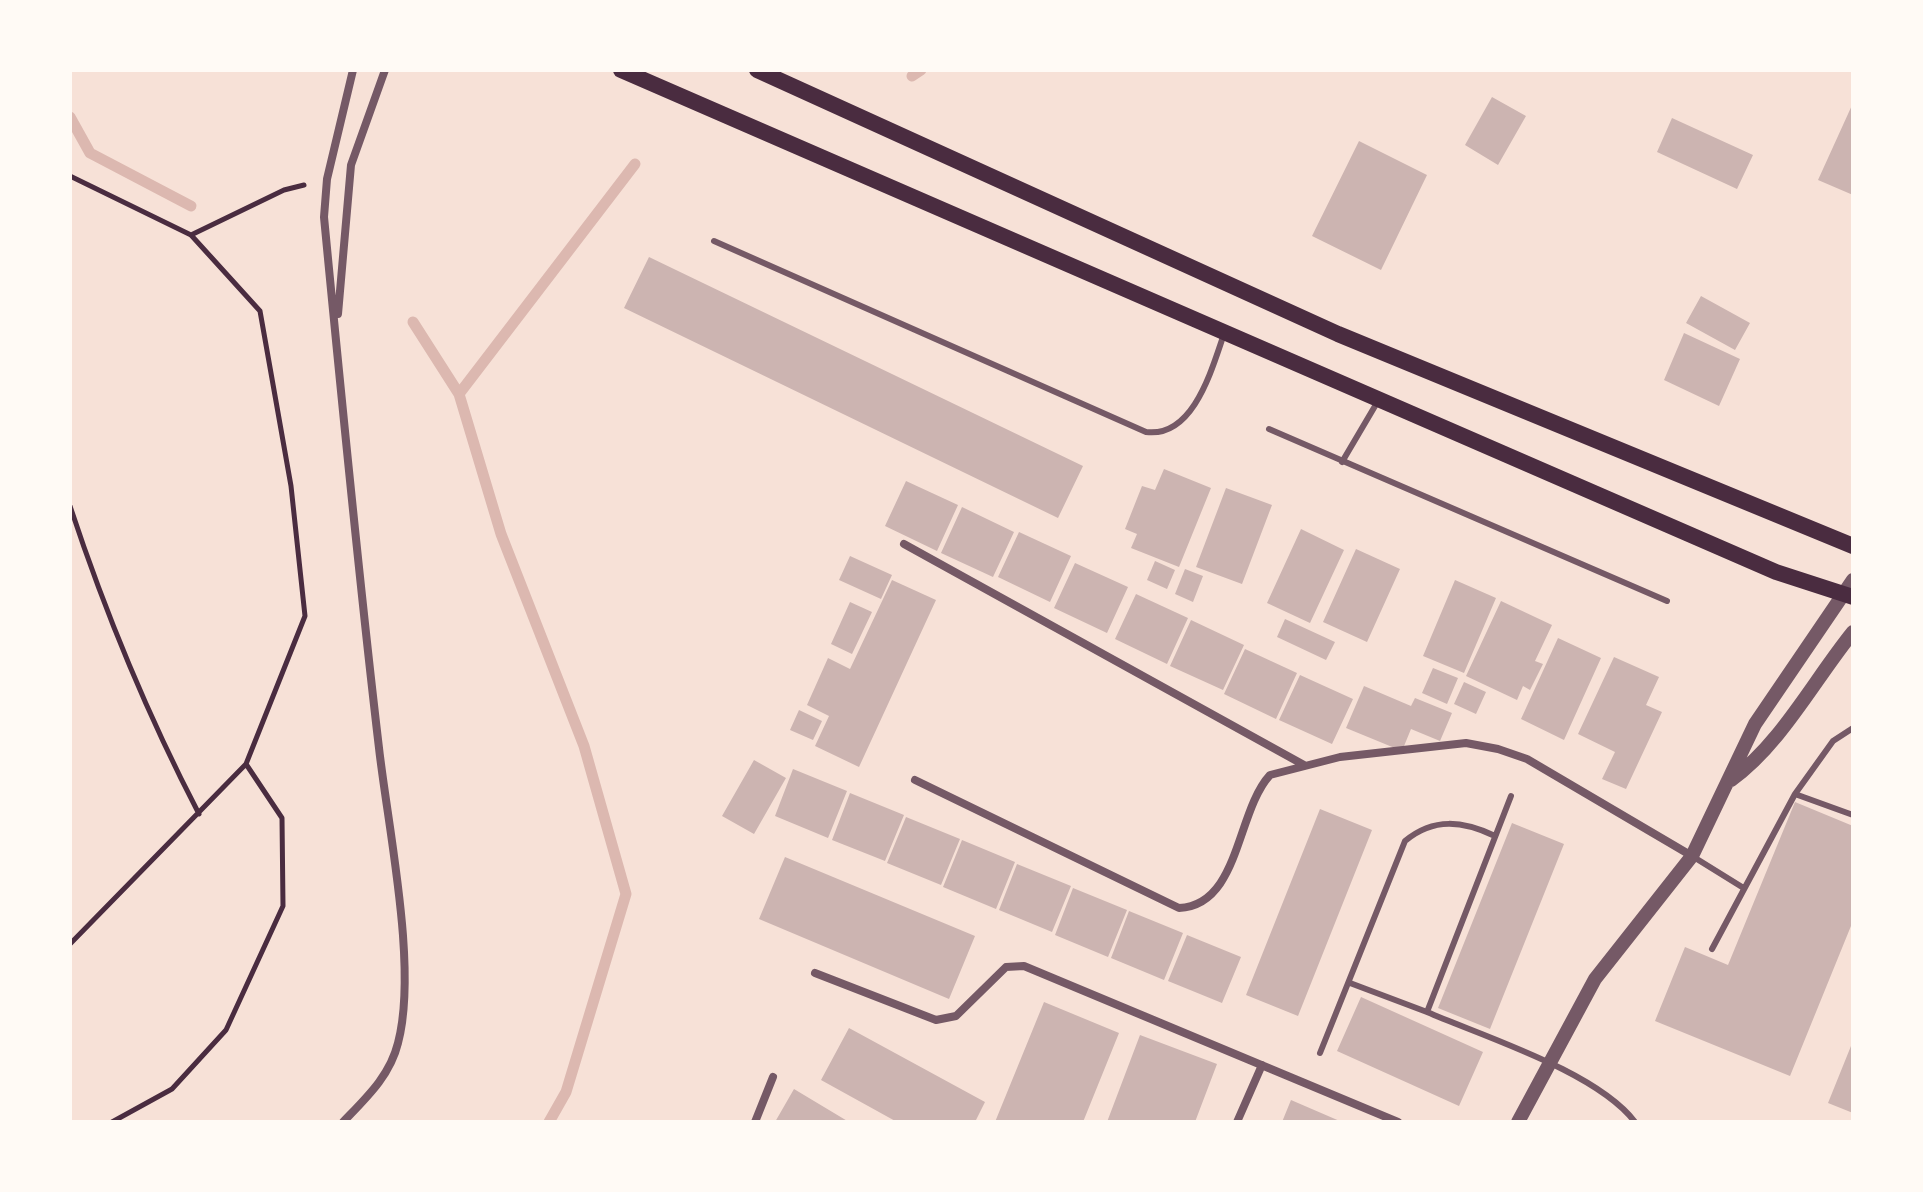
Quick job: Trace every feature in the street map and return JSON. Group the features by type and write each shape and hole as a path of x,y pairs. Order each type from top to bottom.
{"main road":[{"path":"621,70 1776,572 1850,591"},
{"path":"757,70 1338,334 1853,546"}],"street":[{"path":"343,1122 387,1071 398,1043 403,1000 399,913 324,217 327,179 353,70"},
{"path":"336,339 351,165 385,70"},
{"path":"904,544 1304,765"},
{"path":"1518,1122 1595,979 1692,856 1755,724 1850,591"},
{"path":"1730,781 1759,756 1853,632"},
{"path":"915,780 1179,908 1196,907 1213,893 1226,872 1263,783 1270,775 1340,757 1466,743 1527,759 1692,856"},
{"path":"815,973 936,1020 956,1016 1006,967 1024,966 1398,1122"},
{"path":"1237,1122 1262,1065"},
{"path":"755,1122 773,1077"}],"lane":[{"path":"714,241 1146,432 1163,432 1189,411 1209,376 1226,331"},
{"path":"1342,462 1380,398"},
{"path":"1269,429 1667,601"},
{"path":"1712,949 1742,887 1795,794 1833,741 1853,728"},
{"path":"1795,794 1853,815"},
{"path":"1427,1012 1511,796"},
{"path":"1320,1053 1405,841 1415,833 1448,822 1474,826 1495,836"},
{"path":"1692,856 1742,887"},
{"path":"1350,983 1549,1063 1624,1108 1635,1122"}],"path":[{"path":"70,176 191,235 260,311 291,486 305,616 246,764 70,944"},
{"path":"191,235 284,190 327,179"},
{"path":"70,506 100,597 158,732 199,814"},
{"path":"112,1122 172,1089 226,1030 283,906 282,818 246,764"}],"building":[{"path":"1492,97 1526,116 1498,165 1465,145"},
{"path":"1853,103 1853,195 1818,180"},
{"path":"1672,118 1753,155 1737,189 1657,152"},
{"path":"1359,141 1427,175 1381,270 1312,236"},
{"path":"649,257 1083,466 1058,518 624,308"},
{"path":"1701,296 1750,323 1735,350 1686,323"},
{"path":"1684,333 1740,359 1719,406 1664,380"},
{"path":"1164,469 1211,488 1179,567 1131,548 1137,534 1125,529 1142,486 1155,490"},
{"path":"906,481 958,505 937,551 885,526"},
{"path":"1226,488 1272,505 1242,584 1196,567"},
{"path":"962,507 1014,532 993,577 941,553"},
{"path":"1301,529 1344,550 1310,623 1267,603"},
{"path":"1019,532 1071,556 1050,602 998,577"},
{"path":"1356,549 1400,569 1367,642 1323,622"},
{"path":"850,556 892,575 881,599 839,580"},
{"path":"1155,561 1175,570 1167,589 1147,580"},
{"path":"1075,563 1128,587 1107,633 1054,608"},
{"path":"1185,569 1203,576 1193,602 1175,594"},
{"path":"892,580 936,600 859,767 815,746 829,716 807,705 828,658 850,669"},
{"path":"1455,580 1496,598 1464,673 1423,656"},
{"path":"1136,594 1188,618 1167,664 1115,639"},
{"path":"1501,601 1552,625 1535,661 1543,664 1530,690 1523,686 1517,700 1466,676"},
{"path":"850,602 872,612 852,654 831,644"},
{"path":"1285,619 1335,642 1326,660 1277,637"},
{"path":"1191,620 1244,645 1223,690 1170,666"},
{"path":"1558,638 1601,658 1564,740 1521,719"},
{"path":"1245,649 1297,673 1276,719 1224,694"},
{"path":"1614,657 1659,677 1646,705 1662,712 1626,789 1602,779 1615,752 1578,734"},
{"path":"1433,668 1458,678 1447,704 1422,693"},
{"path":"1300,675 1353,699 1332,744 1279,720"},
{"path":"1464,682 1486,692 1476,714 1454,704"},
{"path":"1364,686 1411,706 1415,698 1452,713 1440,741 1411,729 1402,751 1346,728"},
{"path":"799,710 822,721 813,740 790,730"},
{"path":"754,760 786,778 754,834 722,816"},
{"path":"793,769 847,791 828,838 775,816"},
{"path":"850,793 904,815 885,861 832,840"},
{"path":"1795,802 1853,826 1853,921 1790,1076 1655,1021 1685,947 1728,965"},
{"path":"1320,809 1372,830 1298,1016 1246,995"},
{"path":"906,817 960,839 941,885 887,863"},
{"path":"1512,823 1564,844 1490,1029 1438,1008"},
{"path":"962,840 1015,862 996,909 943,887"},
{"path":"785,857 975,936 949,999 759,919"},
{"path":"1017,864 1071,886 1052,932 999,910"},
{"path":"1073,888 1127,910 1108,957 1055,935"},
{"path":"1129,911 1183,933 1164,980 1111,958"},
{"path":"1187,935 1241,957 1222,1003 1168,981"},
{"path":"1361,997 1483,1052 1459,1106 1337,1051"},
{"path":"1044,1002 1119,1033 1083,1122 995,1122"},
{"path":"849,1028 985,1102 975,1122 897,1122 821,1080"},
{"path":"1140,1035 1217,1064 1195,1122 1107,1122"},
{"path":"1853,1041 1853,1113 1828,1103"},
{"path":"794,1089 849,1122 775,1122"},
{"path":"1291,1100 1342,1122 1282,1122"}],"waterway":[{"path":"912,76 921,70"},
{"path":"70,117 90,153 191,206"},
{"path":"459,394 635,164"},
{"path":"413,322 459,394 501,534 584,746 626,894 566,1092 549,1122"}]}
